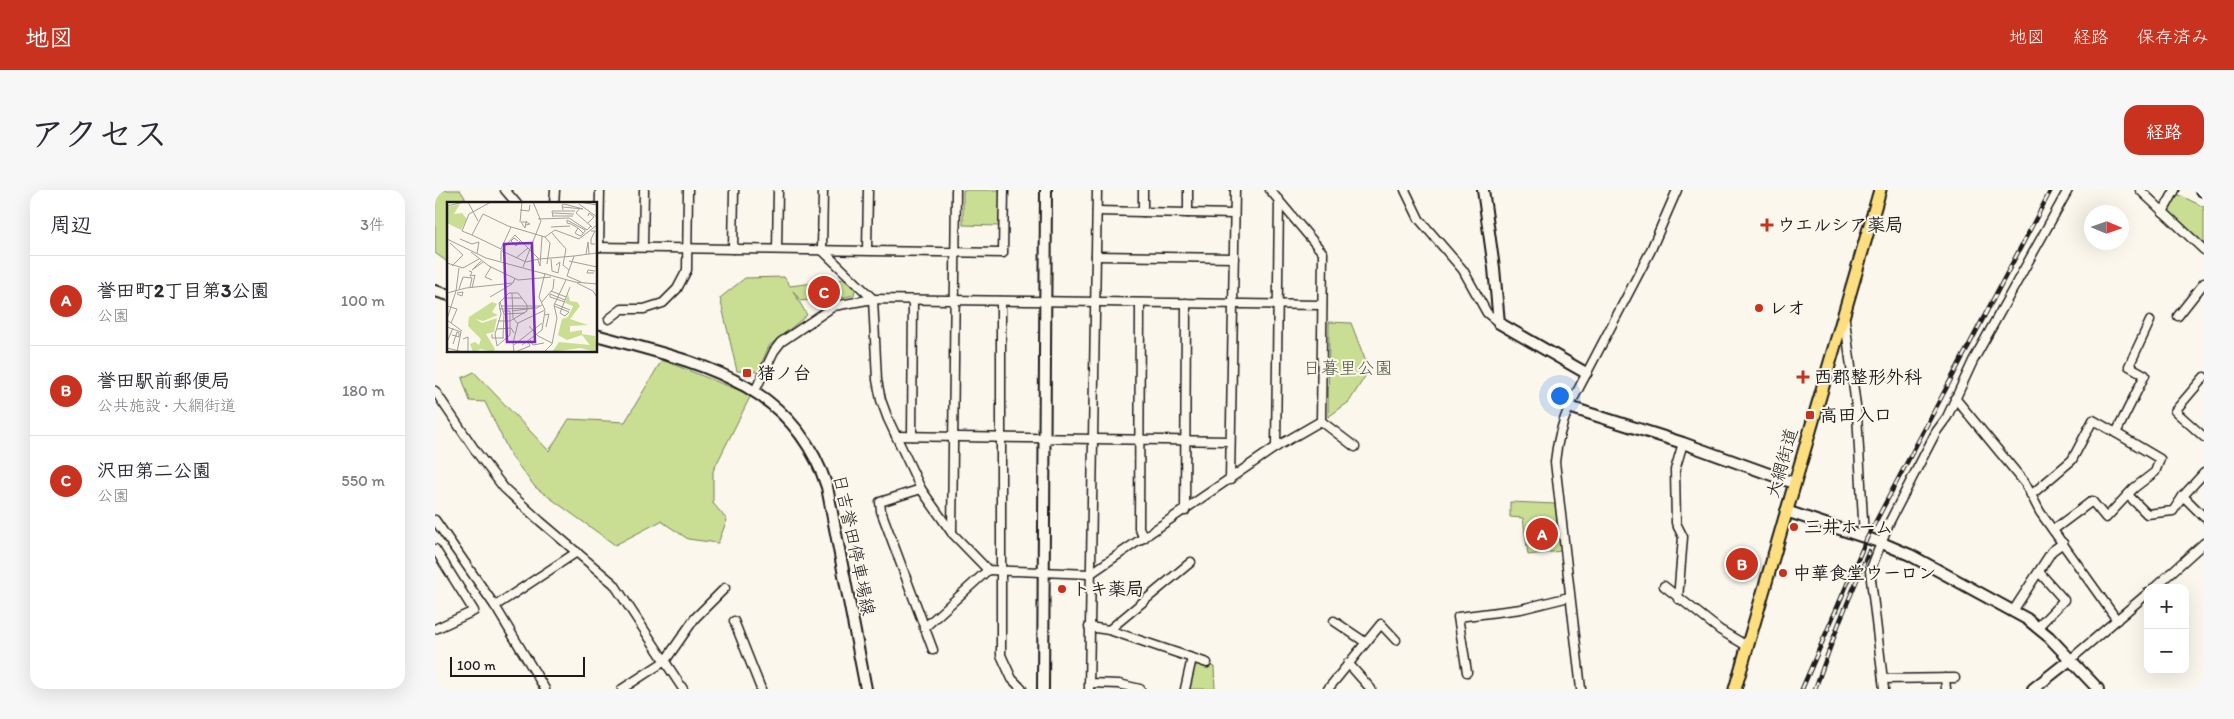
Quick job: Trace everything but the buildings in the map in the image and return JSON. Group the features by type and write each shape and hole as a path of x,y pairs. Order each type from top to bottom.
{"main road":[{"name":"大網街道","path":"1735,689 1880,190"}],"street":[{"path":"505,190 511,193"},
{"path":"600,190 597,247 867,250 1003,254 1003,190"},
{"path":"643,247 644,190"},
{"path":"609,319 621,309 644,309 663,303 684,280 687,270 688,190"},
{"path":"733,249 734,190"},
{"path":"777,249 778,190"},
{"path":"823,190 822,250 873,299 877,380 881,400 896,436 921,489 952,533 988,570 1000,572 1090,574 1277,447 1321,421"},
{"path":"867,250 868,190"},
{"path":"952,533 956,190"},
{"path":"1043,689 1047,190"},
{"path":"1097,190 1089,686 1119,684 1139,689"},
{"path":"1143,190 1143,212"},
{"path":"1188,213 1189,190"},
{"path":"1230,480 1235,190"},
{"path":"1270,190 1323,253 1321,421"},
{"path":"1405,190 1419,219 1463,270 1487,313 1499,323 1586,373"},
{"path":"1483,190 1494,268 1499,323"},
{"path":"1581,689 1555,462 1559,430 1586,373 1650,252 1677,190"},
{"path":"1884,689 1870,571 1889,523 1936,432 1947,417 1955,398 2068,190"},
{"path":"2141,190 2204,250"},
{"path":"2163,212 2175,190"},
{"path":"1277,447 1279,200"},
{"path":"1097,211 1234,214"},
{"path":"1096,256 1233,258"},
{"path":"2178,316 2204,283"},
{"path":"755,391 774,351 781,342 834,306 873,299 1322,305"},
{"path":"911,436 913,300"},
{"path":"1001,301 1001,655 1013,679 1022,689"},
{"path":"1141,302 1139,528 1143,538"},
{"path":"1185,510 1186,303"},
{"path":"1844,317 1857,414 1864,537"},
{"path":"2116,433 2145,375 2129,366 2150,321"},
{"name":"日吉誉田停車場線","path":"597,335 698,363 724,374 755,391 770,402 793,425 812,449 827,487 867,689"},
{"path":"2204,378 2175,412 2204,437"},
{"path":"435,391 477,454 504,488 539,521 614,584 683,689"},
{"path":"1955,398 2025,483 2053,530 2117,620"},
{"path":"1569,407 1683,443 1794,483"},
{"path":"2031,495 2072,460 2093,420 2160,459 2155,472 2128,495 2106,518 2092,500 2053,530"},
{"path":"1321,421 1355,447"},
{"path":"896,436 1231,441"},
{"path":"1678,599 1683,537 1677,522 1675,470 1683,443"},
{"path":"2128,495 2147,514 2173,511 2183,496 2204,474"},
{"path":"921,489 880,502 881,511 933,650"},
{"path":"2183,496 2204,517"},
{"path":"1786,511 1882,543 1910,555 2013,611 2038,628 2098,689"},
{"path":"435,520 495,606 545,689"},
{"path":"2013,611 2052,551 2063,543"},
{"path":"2158,584 2204,543"},
{"path":"435,549 438,562 474,611 435,629"},
{"path":"495,606 577,552"},
{"path":"1109,630 1191,562"},
{"path":"924,628 988,570"},
{"path":"2038,628 2064,600 2039,572"},
{"path":"1664,586 1678,599 1737,642 1747,646"},
{"path":"622,689 665,661 695,618 725,588"},
{"path":"2033,689 2071,660 2144,596"},
{"path":"1467,672 1458,617 1521,609 1569,597"},
{"path":"734,621 761,689"},
{"path":"1334,621 1365,642"},
{"path":"1328,689 1381,624 1396,640"},
{"path":"1089,627 1109,630 1207,663"},
{"path":"1185,689 1192,658"},
{"path":"1348,663 1371,689"},
{"path":"1945,678 1946,689"},
{"path":"1883,680 1955,678"}],"green space":[{"path":"435,190 460,190 468,202 447,202 447,262 435,253"},
{"path":"963,190 1000,190 1000,226 963,225"},
{"path":"2177,194 2204,207 2204,246 2170,215 2169,210"},
{"path":"784,277 790,286 845,279 855,289 854,295 831,300 824,298 801,301 793,291 807,315 769,346 758,372 737,371 720,298 745,278"},
{"name":"日暮里公園","path":"1329,322 1351,323 1369,370 1349,402 1328,417"},
{"path":"662,360 751,395 713,471 713,503 727,520 718,543 688,539 661,521 615,545 535,487 511,456 485,402 470,401 462,378 474,372 549,451 569,419 625,422"},
{"path":"1510,502 1555,504 1561,551 1528,555 1523,518 1510,517"},
{"path":"1199,661 1214,667 1215,689 1189,689 1194,663"}],"railway":[{"path":"1802,689 1867,538 2051,190"},
{"path":"1815,689 1839,623 1869,551"}],"place":[{"name":"ウエルシア薬局","path":"1767,225"},
{"name":"沢田第二公園","path":"824,292"},
{"name":"レオ","path":"1759,308"},
{"name":"猪ノ台","path":"747,373"},
{"name":"西郡整形外科","path":"1803,377"},
{"name":"高田入口","path":"1810,415"},
{"name":"三井ホーム","path":"1794,527"},
{"name":"誉田町2丁目第3公園","path":"1542,534"},
{"name":"誉田駅前郵便局","path":"1742,564"},
{"name":"中華食堂ウーロン","path":"1783,573"},
{"name":"トキ薬局","path":"1062,589"}]}
